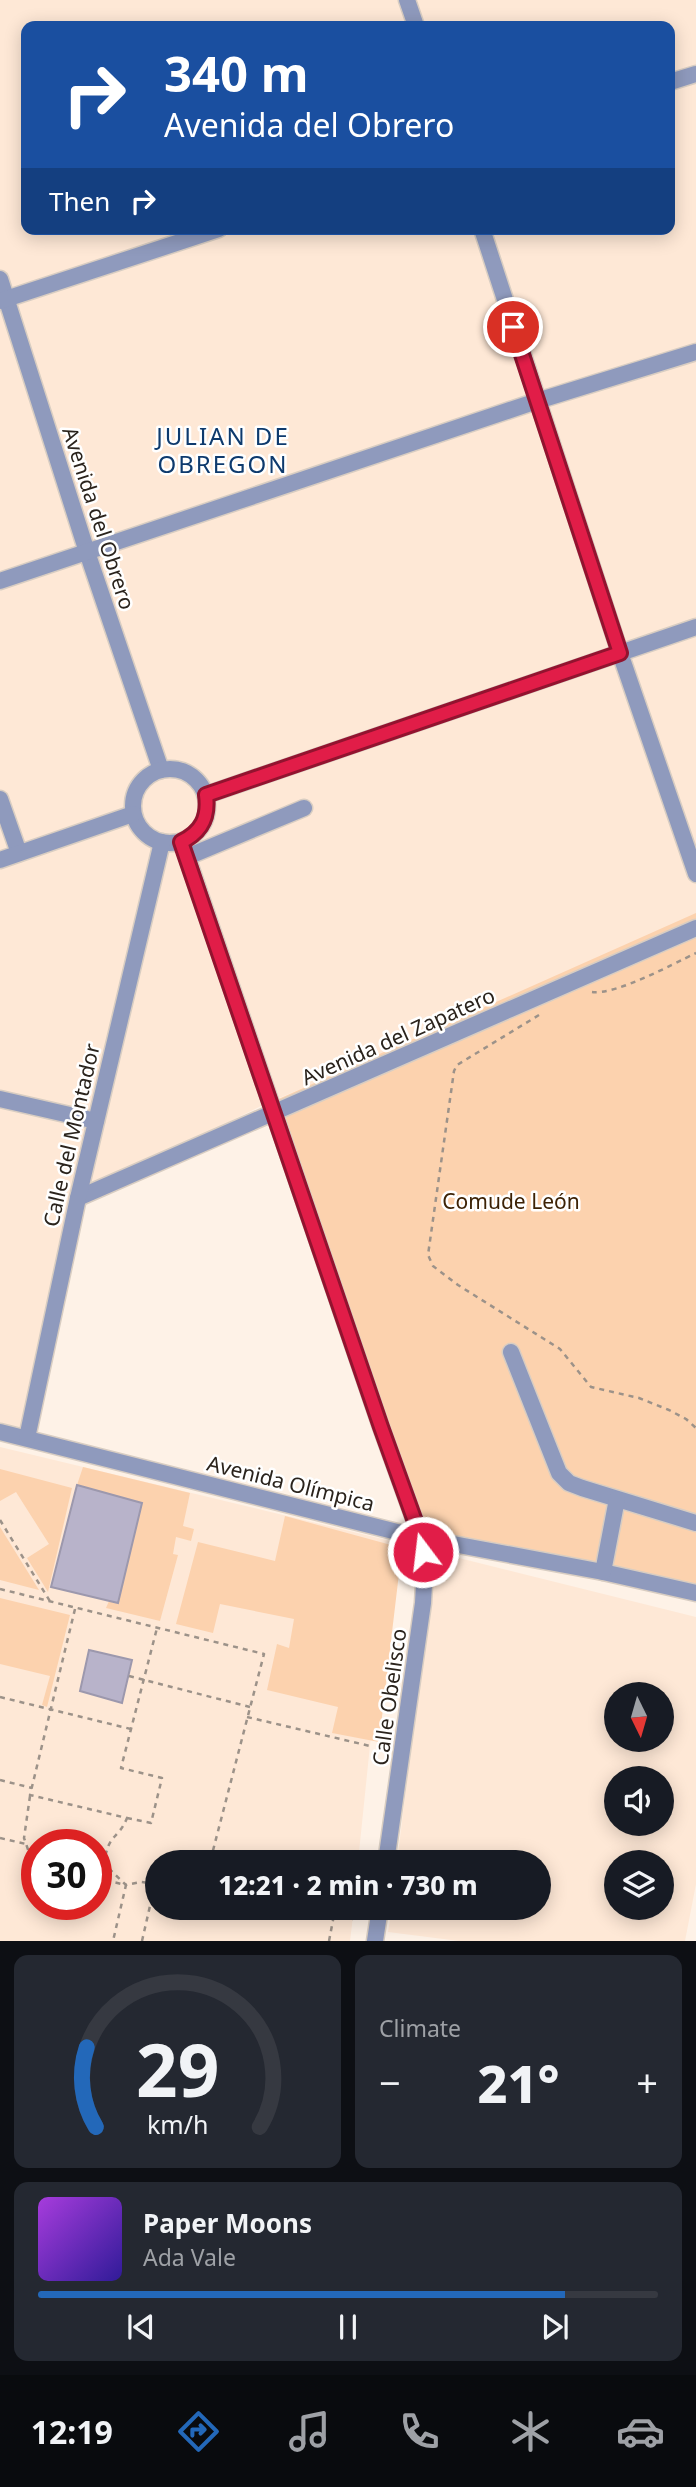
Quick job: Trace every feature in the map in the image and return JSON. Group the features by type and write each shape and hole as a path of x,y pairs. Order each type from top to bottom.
{"street":[{"path":"407,0 414,21"},
{"path":"675,80 696,74"},
{"path":"3,300 201,235"},
{"path":"484,235 620,653 696,874"},
{"name":"Avenida del Obrero","path":"0,279 3,300 161,770"},
{"path":"0,581 537,401 696,352"},
{"path":"206,795 696,627"},
{"path":"184,849 200,828 208,806 206,795 193,777 183,771 161,770 142,782 136,792 133,814 139,827 149,837 184,849 304,808"},
{"path":"0,799 19,853"},
{"path":"0,860 133,814"},
{"name":"Calle del Montador","path":"27,1438 78,1198 162,842"},
{"path":"184,849 421,1538"},
{"name":"Avenida del Zapatero","path":"78,1198 696,928"},
{"path":"0,1099 96,1121"},
{"path":"511,1352 559,1473 569,1483 696,1523"},
{"name":"Avenida Olímpica","path":"0,1432 421,1538 603,1572 696,1593"},
{"path":"603,1572 617,1499"},
{"name":"Calle Obelisco","path":"388,1850 423,1603 425,1566 421,1538"},
{"path":"375,1941 378,1920"}],"path":[{"path":"587,991 602,993 615,989 696,953"},
{"path":"549,1008 457,1065 454,1071 428,1255 433,1266 458,1285 560,1349 592,1387 639,1398 670,1410 696,1428"},
{"path":"0,1520 51,1603"},
{"path":"0,1589 264,1654 214,1850"},
{"path":"26,1829 30,1796 75,1609"},
{"path":"30,1796 151,1823 162,1778 121,1769 157,1628"},
{"path":"130,1676 250,1707"},
{"path":"0,1697 131,1729"},
{"path":"247,1717 370,1746"},
{"path":"0,1780 32,1788"},
{"path":"126,1885 104,1864 106,1847 111,1837 123,1827 127,1818"},
{"path":"0,1838 21,1843"},
{"path":"112,1882 126,1885 145,1883"},
{"path":"113,1941 126,1885"},
{"path":"142,1941 147,1920"},
{"path":"330,1941 333,1920"}],"shaded area":[{"path":"0,0 696,0 696,922 265,1104 73,1200 20,1431 0,1426"},
{"path":"0,1447 391,1541 359,1850 145,1850 145,1920 353,1920 350,1941 0,1941"},
{"path":"435,1552 696,1617 696,1884 685,1941 459,1941 388,1932 390,1920 551,1920 551,1850 398,1850"}],"green space":[{"name":"Comude León","path":"696,913 696,1588 427,1530 265,1105"},
{"path":"83,1467 190,1493 183,1526 194,1529 191,1541 176,1537 173,1554 178,1555 160,1621 106,1608 109,1601 118,1603 142,1503 77,1485"},
{"path":"0,1469 72,1488 48,1592 27,1558 49,1544 16,1492 0,1501"},
{"path":"285,1516 402,1548 379,1742 332,1733 338,1707 267,1690 277,1644 289,1648 294,1619 220,1604 213,1633 176,1624 198,1542 275,1561"},
{"path":"0,1527 39,1590 0,1580"},
{"path":"0,1598 70,1615 47,1707 42,1705 50,1676 0,1664"}],"building":[{"path":"77,1485 142,1503 118,1603 51,1587"},
{"path":"89,1650 132,1660 122,1703 80,1691"}],"district":[{"name":"JULIAN DE OBREGON","path":"223,449"}],"route":[{"path":"423,1552 421,1538 181,842 192,836 206,818 206,795 620,653 513,327"}]}
